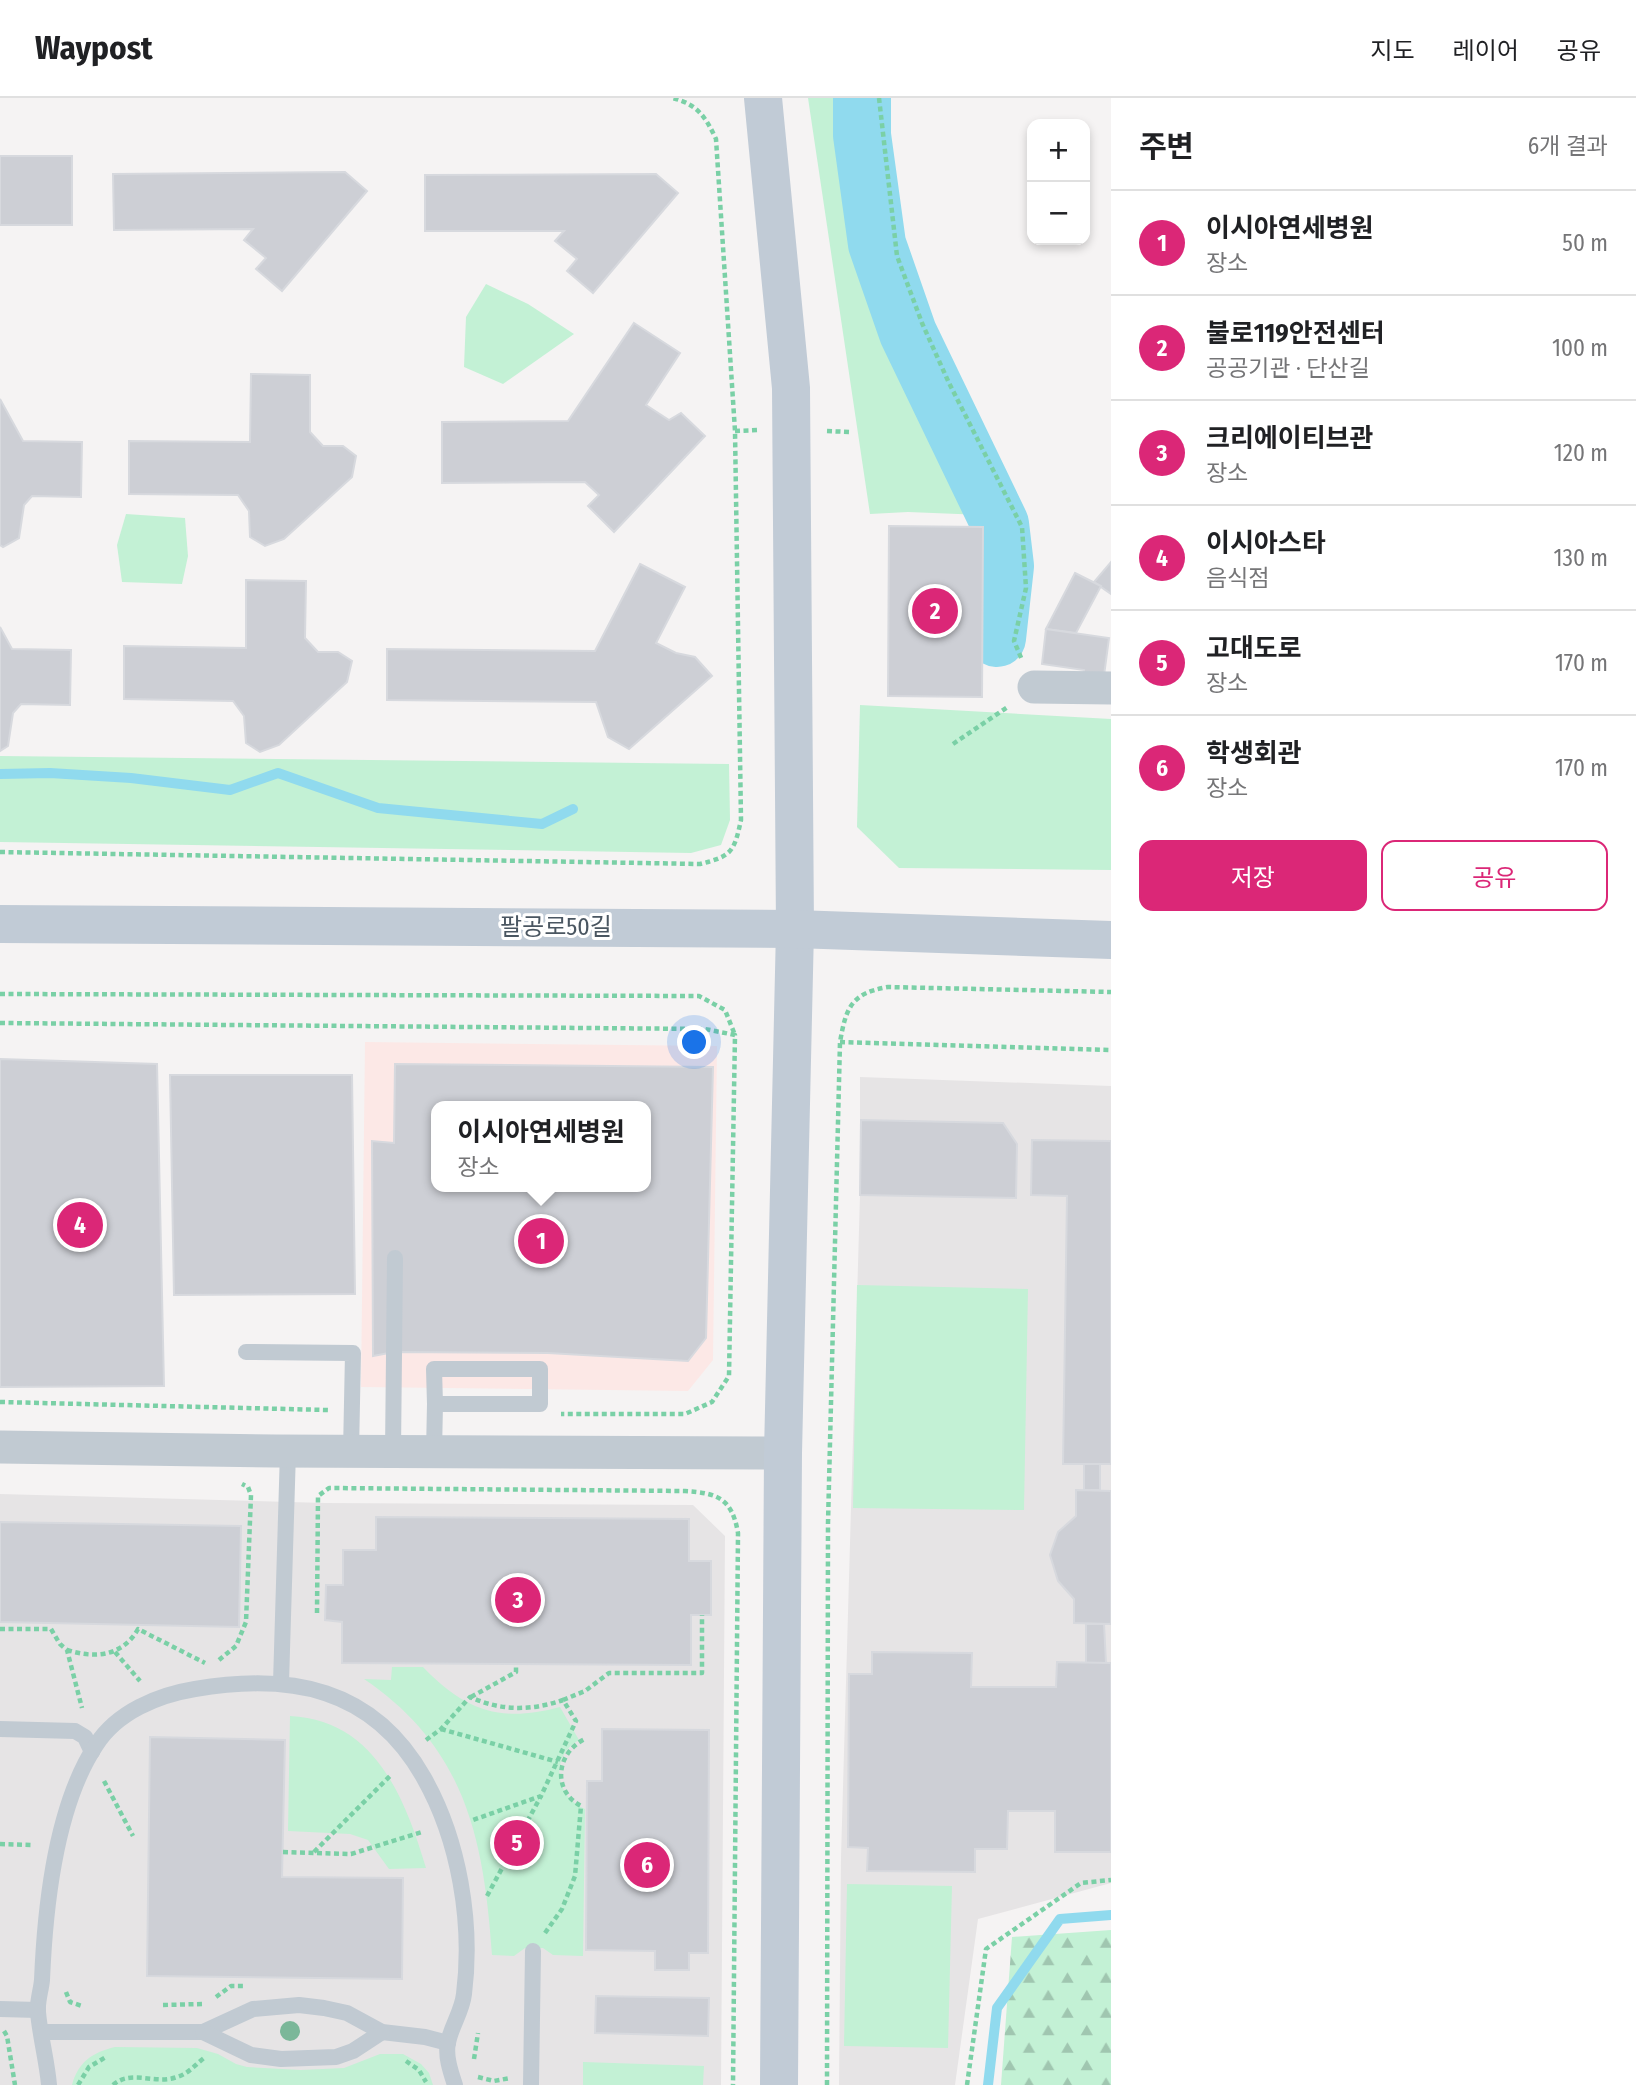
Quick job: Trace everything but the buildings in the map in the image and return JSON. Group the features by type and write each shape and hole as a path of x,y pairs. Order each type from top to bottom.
{"street":[{"path":"763,98 791,388 795,929 783,1454 779,2085"},
{"path":"1034,687 1111,688"},
{"name":"팔공로50길","path":"0,924 795,929 1111,940"},
{"path":"0,1447 783,1454"}],"lane":[{"path":"393,1452 395,1258"},
{"path":"246,1352 353,1353 351,1452"},
{"path":"434,1452 434,1369 540,1369 540,1404 435,1404"},
{"path":"281,1683 288,1451"},
{"path":"49,2085 38,2010 46,1917 58,1845 74,1792 92,1752 102,1737 121,1720 143,1705 162,1697 211,1686 281,1683 331,1695 366,1713 402,1746 428,1786 439,1811 456,1866 466,1940 464,2000 448,2043 455,2085"},
{"path":"0,1729 75,1731 85,1737 92,1752"},
{"path":"531,2085 533,1951"},
{"path":"42,2032 203,2032 253,2009 299,2006 347,2013 382,2032 414,2035 448,2043"},
{"path":"0,2009 38,2010"},
{"path":"203,2032 251,2055 281,2059 336,2057 382,2032"}],"path":[{"path":"0,852 700,864 723,858 736,842 741,820 735,430 716,139 704,115 682,100 672,98"},
{"path":"879,98 897,256 922,323 949,383 1022,527 1026,588 1014,641 1034,687 953,744"},
{"path":"827,2085 828,1523 840,1042 844,1017 853,1000 871,989 888,987 1111,992"},
{"path":"0,994 699,996 725,1010 735,1035 730,1376 712,1402 685,1414 560,1414"},
{"path":"0,1023 705,1029 735,1035"},
{"path":"840,1042 1111,1050"},
{"path":"0,1402 351,1410"},
{"path":"197,1667 230,1653 240,1639 246,1622 251,1495 248,1487 240,1484"},
{"path":"317,1613 318,1496 329,1488 685,1491 706,1493 723,1500 729,1506 738,1533 733,2085"},
{"path":"470,1697 497,1707 536,1708 585,1690 609,1673 702,1673 702,1615"},
{"path":"0,1629 51,1629 67,1650 85,1655 115,1652 126,1646 138,1629 207,1664"},
{"path":"67,1650 82,1708"},
{"path":"115,1652 143,1684 134,1687"},
{"path":"425,1741 441,1729 470,1697 516,1672 516,1664"},
{"path":"494,1884 559,1762 576,1721 563,1700"},
{"path":"71,1708 91,1708"},
{"path":"441,1729 559,1762"},
{"path":"559,1762 575,1744 585,1739"},
{"path":"533,1951 562,1909 575,1876 581,1806 574,1802 563,1786 559,1762"},
{"path":"314,1853 396,1770 401,1779"},
{"path":"103,1777 133,1836"},
{"path":"464,1823 541,1796"},
{"path":"418,1819 426,1842"},
{"path":"283,1852 358,1853 423,1832"},
{"path":"0,1844 35,1844"},
{"path":"967,2085 986,1949 1081,1883 1111,1880"},
{"path":"0,2029 7,2036 15,2085"},
{"path":"78,2085 89,2067 105,2057 116,2055"},
{"path":"193,2057 204,2057"}],"shaded area":[{"path":"365,1042 717,1046 713,1360 688,1391 361,1387"},
{"path":"860,1077 1111,1086 1111,1883 978,1919 955,2085 839,2085 841,1857 860,1195"},
{"path":"0,1494 325,1503 693,1505 725,1536 721,2085 0,2085"}],"green space":[{"path":"808,98 846,98 840,140 887,324 983,515 908,512 870,514"},
{"path":"486,284 528,304 574,334 503,384 464,367 466,317"},
{"path":"126,514 185,518 188,556 182,584 122,582 117,545"},
{"path":"860,705 1111,719 1111,870 899,868 857,827"},
{"path":"0,756 729,764 730,820 721,845 691,853 0,842"},
{"path":"857,1285 1028,1289 1024,1510 853,1508"},
{"path":"392,1667 423,1667 454,1694 485,1709 520,1714 560,1707 579,1740 569,1747 563,1756 560,1776 567,1795 585,1809 583,1956 553,1955 543,1948 525,1948 514,1956 492,1955 483,1873 475,1835 463,1800 447,1766 426,1735 398,1706 364,1679 391,1680"},
{"path":"290,1716 319,1721 344,1732 365,1747 396,1790 408,1815 426,1868 389,1869 368,1840 350,1834 288,1831"},
{"path":"847,1884 952,1886 948,2048 844,2046"},
{"path":"1111,1930 1111,2085 1001,2085 1012,1937"},
{"path":"115,2047 197,2048 247,2067 301,2070 344,2068 380,2054 403,2054 421,2064 429,2073 433,2085 72,2085 82,2064 100,2052"},
{"path":"583,2062 704,2066 703,2085 583,2085"}],"waterway":[{"path":"862,98 862,135 877,244 908,333 1000,524 1005,566 997,638"},
{"path":"0,774 50,773 131,778 230,790 278,773 378,808 542,824 573,809"},
{"path":"988,2085 997,2008 1060,1919 1111,1915"}],"place":[{"name":"불로119안전센터","path":"935,611"},
{"name":"이시아스타","path":"80,1225"},
{"name":"이시아연세병원","path":"541,1241"},
{"name":"크리에이티브관","path":"518,1600"},
{"name":"고대도로","path":"517,1843"},
{"name":"학생회관","path":"647,1865"}]}
